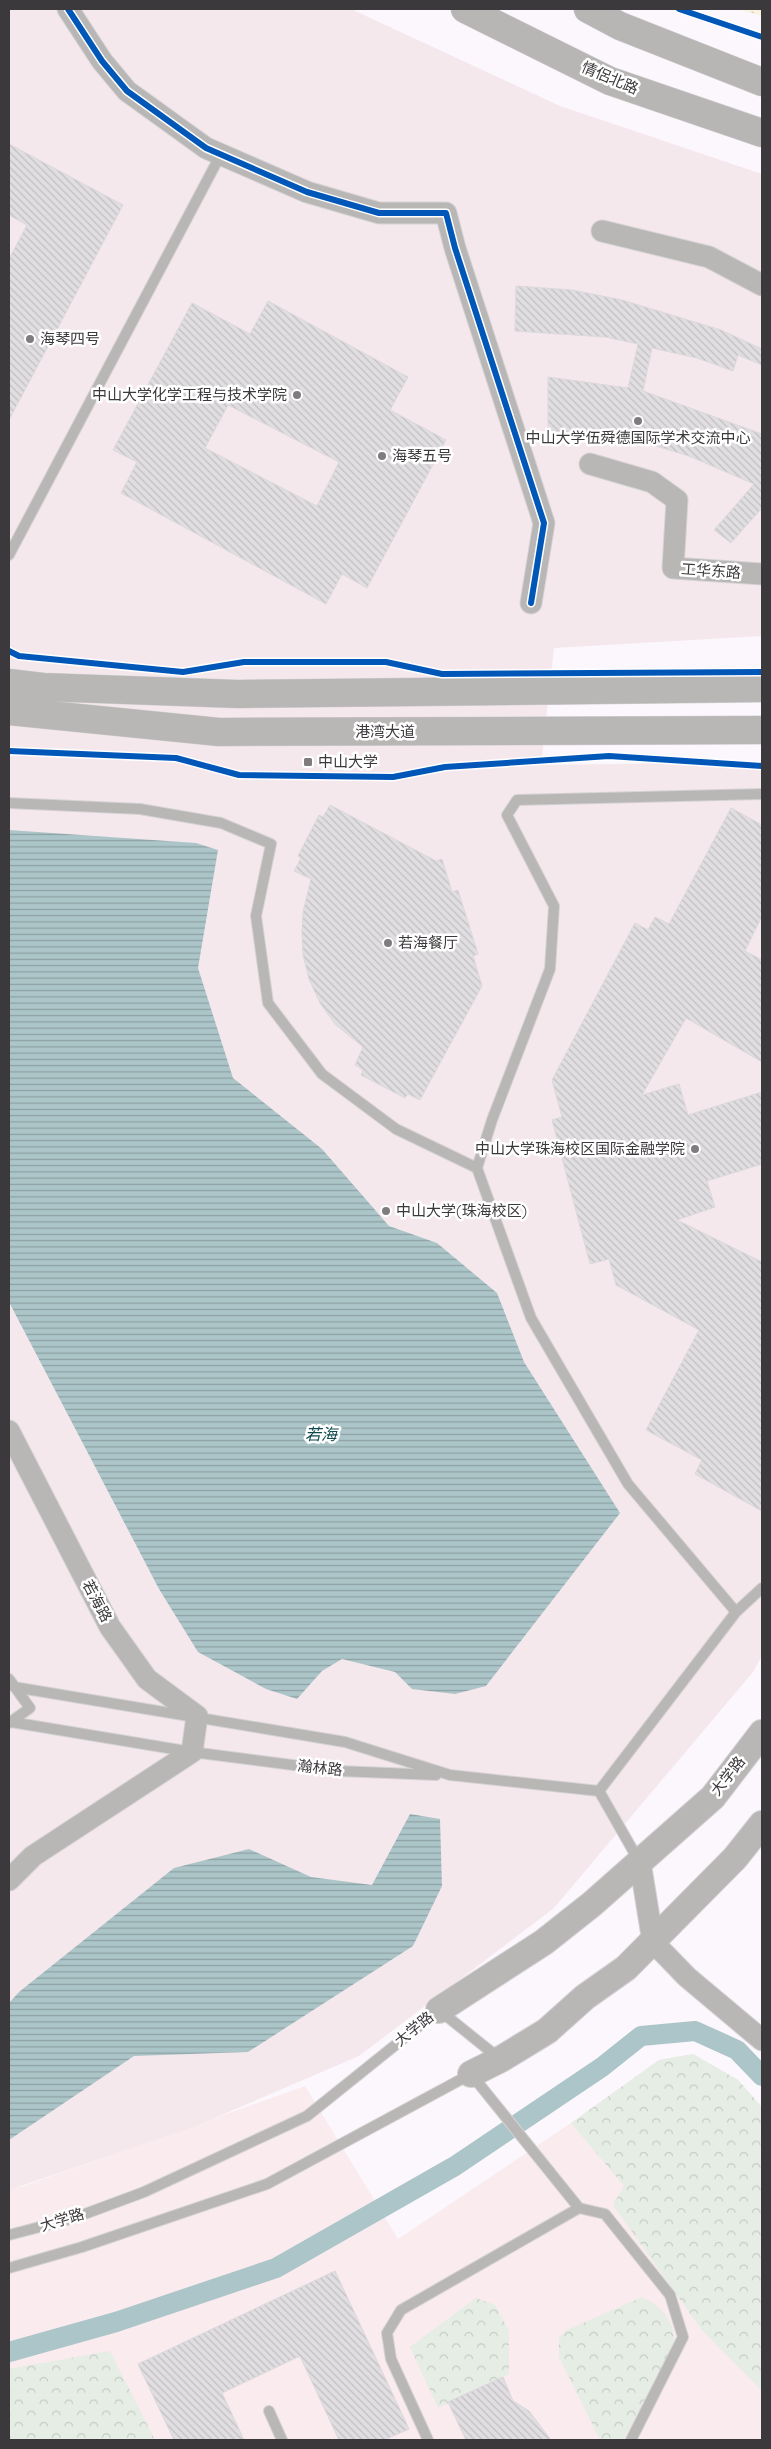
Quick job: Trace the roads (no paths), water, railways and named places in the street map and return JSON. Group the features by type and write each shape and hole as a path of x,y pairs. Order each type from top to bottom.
{"highway":[{"path":"9,672 43,687"},
{"path":"9,683 43,687 237,694 762,688"},
{"name":"港湾大道","path":"9,711 219,732 762,730"},
{"path":"9,728 77,718"}],"main road":[{"name":"情侶北路","path":"465,9 610,81 762,133"},
{"path":"588,9 620,26 762,82"}],"street":[{"path":"68,9 102,61 127,91 206,148 307,192 379,213 446,213 455,248 544,523 532,603"},
{"path":"602,231 709,257 762,285"},
{"name":"工华东路","path":"590,464 652,482 677,500 674,568 762,574"},
{"name":"若海路","path":"9,1431 110,1627 147,1679 197,1716"},
{"path":"9,1880 33,1856 192,1752 197,1716"},
{"name":"大学路","path":"439,2010 544,1942 640,1862 712,1797 762,1733"},
{"name":"大学路","path":"471,2074 501,2059 547,2031 585,1997 626,1968 735,1858 762,1824"},
{"path":"640,1862 653,1942 686,1977 762,2040"}],"lane":[{"path":"9,555 221,154"},
{"path":"736,1612 628,1484 618,1468 531,1318 477,1168 492,1120 550,969 554,906 507,815 517,800 762,794"},
{"path":"9,803 140,809 220,823 271,844 256,916 268,1003 322,1074 396,1129 477,1168"},
{"path":"599,1791 736,1612 762,1588"},
{"path":"11,1683 345,1742 450,1775 599,1791"},
{"path":"10,1722 30,1708 11,1683"},
{"name":"瀚林路","path":"10,1722 192,1752 339,1771 450,1775"},
{"path":"599,1791 640,1862"},
{"path":"439,2010 501,2059"},
{"name":"大学路","path":"9,2235 74,2218 144,2192 307,2116 439,2010"},
{"path":"471,2074 580,2208 605,2214 670,2295 683,2337 631,2440"},
{"name":"大学路","path":"9,2268 82,2247 267,2184 471,2074"},
{"path":"428,2440 392,2359 387,2333 401,2310 580,2208"},
{"path":"269,2411 282,2440"}],"water":[{"name":"若海","path":"9,830 196,843 218,850 198,968 233,1078 322,1149 389,1226 437,1243 497,1293 524,1362 620,1513 486,1686 455,1694 412,1689 395,1672 342,1659 322,1671 297,1699 266,1689 198,1652 159,1589 9,1302"},
{"path":"410,1814 440,1819 442,1886 413,1946 248,2052 134,2056 9,2140 9,2003 19,1992 174,1868 249,1849 311,1877 372,1885"}],"waterway":[{"path":"9,2352 116,2322 276,2268 455,2166 602,2067 641,2036 695,2031 737,2050 762,2076"}],"place":[{"name":"海琴四号","path":"30,339"},
{"name":"中山大学化学工程与技术学院","path":"297,395"},
{"name":"中山大学伍舜德国际学术交流中心","path":"638,421"},
{"name":"海琴五号","path":"382,456"},
{"name":"中山大学","path":"308,762"},
{"name":"若海餐厅","path":"388,943"},
{"name":"中山大学珠海校区国际金融学院","path":"695,1149"},
{"name":"中山大学(珠海校区)","path":"386,1211"}]}
